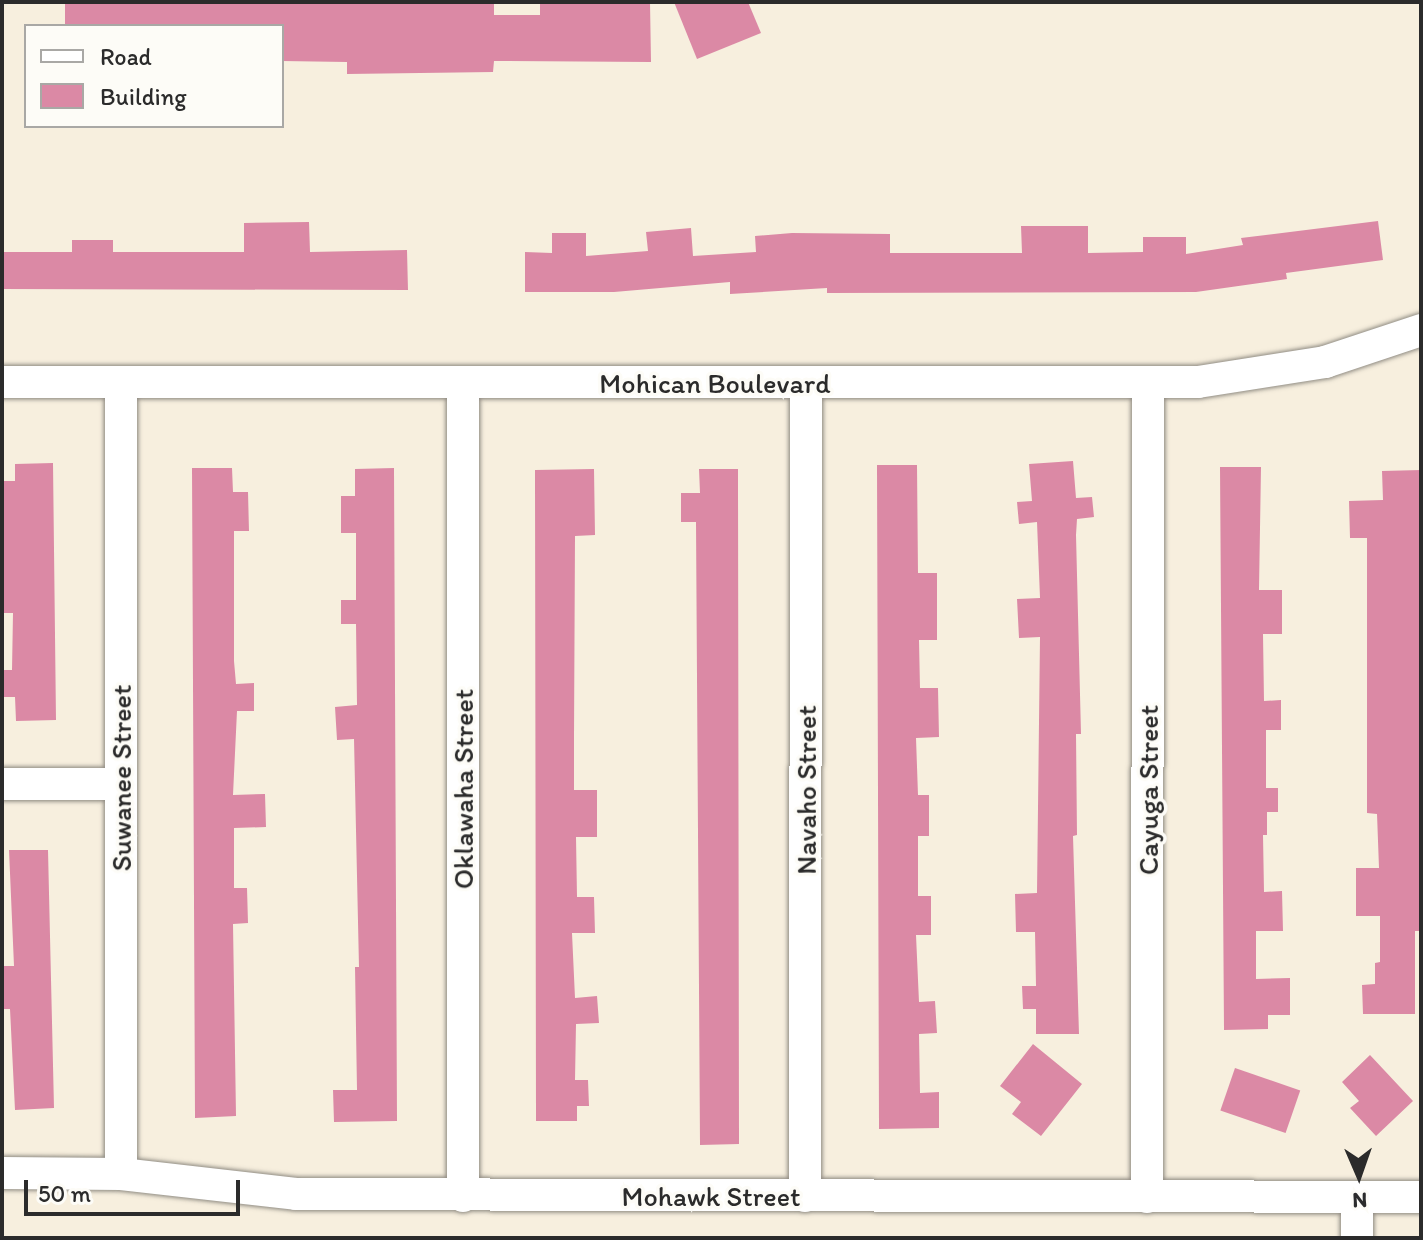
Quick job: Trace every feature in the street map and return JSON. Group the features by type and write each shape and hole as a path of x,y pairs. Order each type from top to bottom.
{"street":[{"name":"Mohican Boulevard","path":"2,382 1148,383 1249,376 1325,362 1421,330"},
{"name":"Suwanee Street","path":"121,382 121,1174"},
{"name":"Oklawaha Street","path":"463,382 463,1196"},
{"name":"Navaho Street","path":"805,1196 806,383"},
{"name":"Cayuga Street","path":"1147,1197 1148,383"},
{"path":"2,784 121,784"},
{"name":"Mohawk Street","path":"2,1173 121,1174 296,1194 1421,1197"},
{"path":"1357,1197 1357,1238"}],"building":[{"path":"65,2 494,2 494,15 540,15 540,2 650,2 651,62 494,61 493,72 347,74 347,62 284,61 284,24 65,24"},
{"path":"674,2 748,2 761,33 697,59"},
{"path":"1378,221 1383,260 1286,273 1287,279 1196,292 827,293 827,288 730,294 730,282 614,292 525,292 525,252 552,253 552,233 586,233 586,256 648,251 646,232 691,228 693,256 756,252 755,236 792,233 890,234 890,253 1022,253 1021,226 1088,226 1088,253 1143,252 1143,237 1186,237 1186,254 1243,245 1241,238"},
{"path":"309,222 310,252 407,250 408,290 2,289 2,252 72,252 72,240 113,240 113,252 244,252 244,223"},
{"path":"1073,461 1076,498 1092,497 1094,517 1077,519 1076,535 1081,734 1076,734 1077,835 1073,836 1079,1034 1036,1034 1036,1009 1023,1009 1022,986 1036,986 1035,932 1016,932 1015,894 1037,893 1040,637 1019,638 1017,599 1040,598 1037,522 1019,524 1017,502 1032,501 1029,464"},
{"path":"53,463 56,720 16,721 15,697 2,697 2,670 12,670 13,613 2,613 2,481 15,481 15,464"},
{"path":"877,465 917,465 918,573 937,573 937,640 919,640 920,688 938,688 939,737 916,738 918,795 929,795 929,836 918,836 918,896 931,896 931,935 916,935 919,1002 935,1001 937,1033 919,1034 920,1093 939,1092 939,1128 879,1129"},
{"path":"1220,467 1261,467 1259,590 1282,590 1282,634 1263,634 1264,701 1281,700 1281,730 1266,730 1266,788 1278,788 1278,812 1267,812 1267,835 1263,835 1264,892 1282,891 1283,931 1256,931 1256,979 1290,978 1290,1015 1268,1015 1268,1029 1224,1030"},
{"path":"192,468 232,468 233,492 248,492 249,531 234,531 234,661 236,684 254,683 254,711 237,711 233,795 265,794 266,827 234,828 234,888 247,888 248,923 233,924 236,1116 195,1118"},
{"path":"394,468 397,1121 334,1122 333,1090 357,1090 355,967 359,967 354,739 337,740 335,707 357,705 356,624 341,624 341,600 356,600 356,533 341,533 341,496 355,496 355,469"},
{"path":"594,469 595,535 575,536 574,790 597,790 597,837 576,837 577,897 594,897 595,933 572,933 575,998 597,996 599,1023 576,1024 575,1080 588,1080 589,1106 577,1106 577,1121 536,1121 535,470"},
{"path":"699,469 738,469 739,1144 700,1145 696,522 681,522 681,493 700,493"},
{"path":"1421,470 1421,931 1415,931 1415,1014 1363,1014 1362,985 1375,984 1375,963 1380,962 1380,916 1356,916 1356,868 1379,868 1377,814 1367,813 1367,538 1350,538 1349,501 1383,500 1382,471"},
{"path":"9,850 48,850 54,1108 15,1110 10,1009 2,1009 2,966 14,966"},
{"path":"1033,1044 1082,1084 1041,1136 1012,1114 1021,1102 1000,1086"},
{"path":"1370,1055 1413,1101 1376,1136 1350,1108 1359,1101 1342,1082"},
{"path":"1235,1068 1300,1090 1286,1133 1220,1111"}]}
